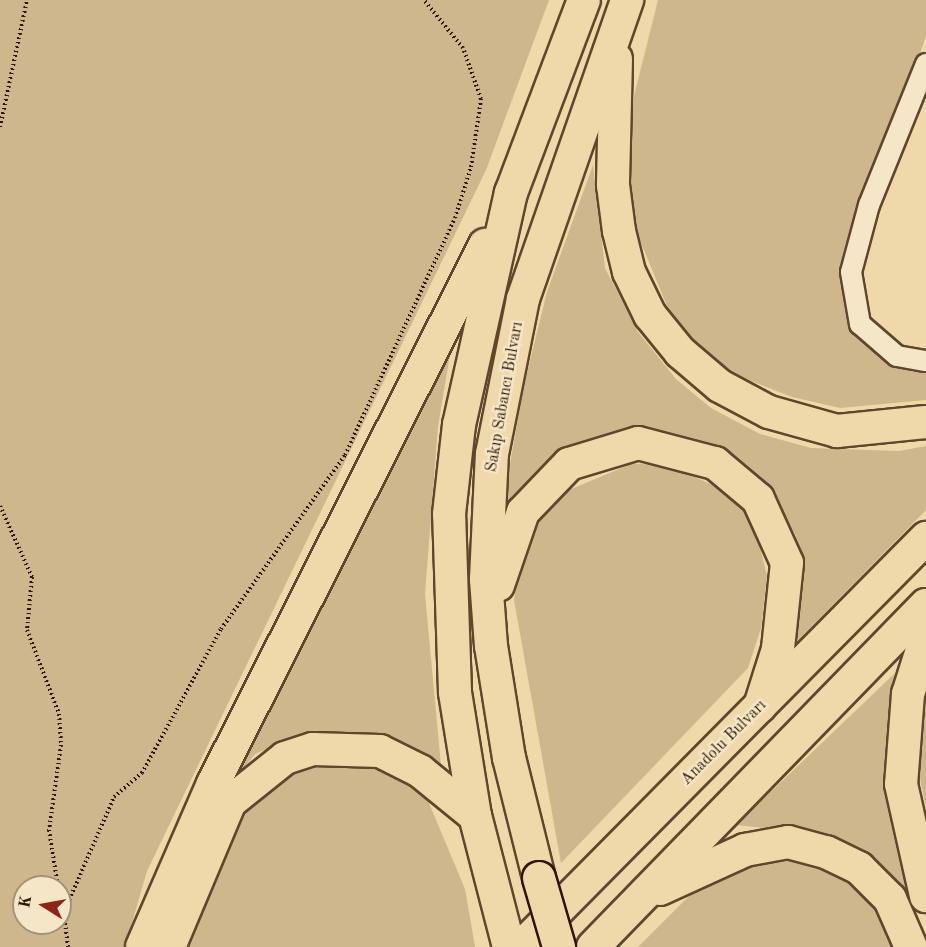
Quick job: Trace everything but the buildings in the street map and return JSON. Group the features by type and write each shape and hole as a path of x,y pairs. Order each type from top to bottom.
{"main road":[{"path":"142,947 213,784 511,193 584,0"},
{"path":"623,9 612,185 629,272 650,315 680,352 720,386 769,412 837,431 926,422"},
{"name":"Sakıp Sabancı Bulvarı","path":"559,947 509,758 490,646 487,518 507,370 548,218 623,9"},
{"path":"509,947 475,816 455,692 449,514 459,425 511,193"},
{"path":"490,646 508,545 542,487 568,464 594,452 638,443 666,446 736,476 758,499 782,543 787,563 786,603 759,706"},
{"name":"Anadolu Bulvarı","path":"521,947 926,538"},
{"path":"593,947 926,605"},
{"path":"926,637 908,694 901,784 926,896"},
{"path":"169,947 230,802 285,758 313,749 380,751 420,771 475,816"},
{"path":"643,897 745,850 788,842 826,852 859,868 890,899 910,947"}],"street":[{"path":"926,64 869,205 851,272 860,324 897,356 926,361"}],"path":[{"path":"0,126 27,0"},
{"path":"72,894 114,797 142,773 221,629 345,455 455,218 471,167 481,99 463,48 424,0"},
{"path":"0,506 32,577 27,630 59,714 50,830 56,875"}],"shaded area":[{"path":"0,0 549,0 486,170 147,871 125,947 0,947"},
{"path":"658,0 926,0 926,36 845,268 855,326 879,358 913,372 926,371 926,400 840,408 792,397 736,375 700,349 667,306 625,204 627,124"},
{"path":"593,165 605,268 638,332 676,379 711,408 760,434 811,448 899,451 926,446 926,510 796,642 802,580 796,536 761,477 728,454 636,433 596,439 556,455 502,511 523,389 547,292"},
{"path":"457,313 438,426 425,594 441,766 429,768 364,736 306,732 255,754 223,794"},
{"path":"665,463 736,496 755,527 767,576 761,628 748,668 561,863 514,600 519,565 545,509 569,490 631,464"},
{"path":"894,674 886,759 919,947 898,892 863,852 802,832 736,825"},
{"path":"926,703 926,807 915,754"},
{"path":"287,760 389,767 426,796 465,889 475,947 178,947 224,829"},
{"path":"753,857 820,857 863,887 893,929 897,947 638,947 688,897"}]}
